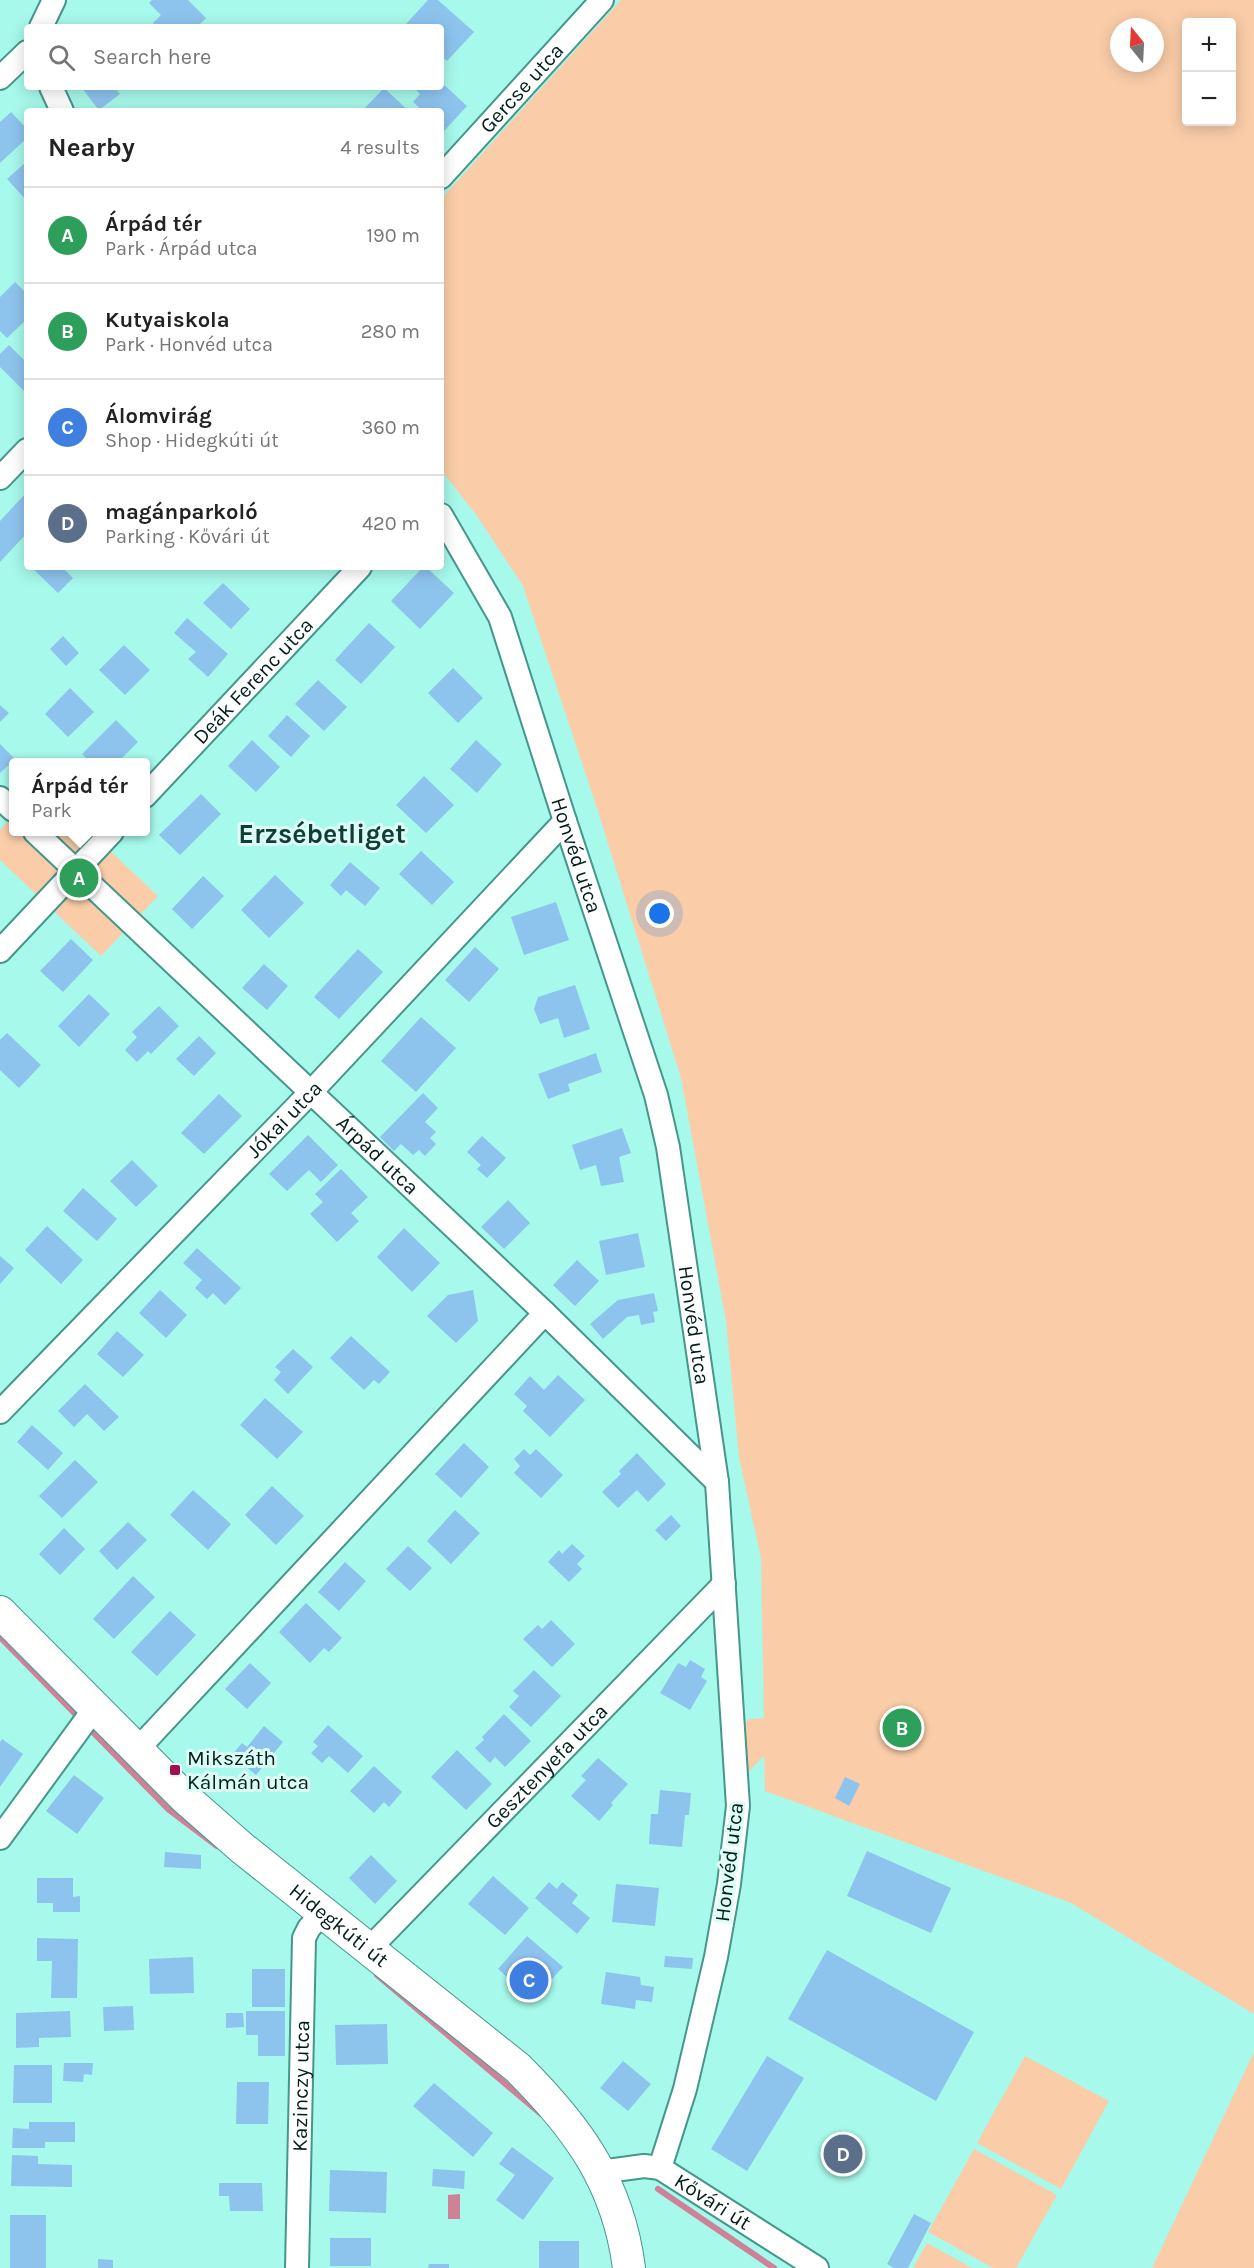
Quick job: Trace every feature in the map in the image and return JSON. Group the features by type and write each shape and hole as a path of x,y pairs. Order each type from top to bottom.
{"main road":[{"name":"Hidegkúti út","path":"0,1612 88,1717 136,1751 317,1919 369,1949 518,2068 552,2102 580,2137 600,2172 625,2241 628,2268"}],"street":[{"path":"43,24 54,0"},
{"name":"Gercse utca","path":"444,174 602,0"},
{"path":"0,78 24,55"},
{"path":"52,90 61,108"},
{"path":"0,478 24,453"},
{"name":"Honvéd utca","path":"444,520 500,617 656,1095 668,1147 717,1482 738,1806 735,1849 711,1979 685,2090 660,2168"},
{"name":"Deák Ferenc utca","path":"150,791 357,570"},
{"name":"Jókai utca","path":"0,1412 311,1092 565,821"},
{"name":"Árpád utca","path":"40,836 545,1313 717,1482"},
{"path":"0,951 108,836"},
{"path":"136,1751 545,1313"},
{"name":"Gesztenyefa utca","path":"369,1949 724,1584"},
{"path":"0,1838 88,1717"},
{"name":"Kazinczy utca","path":"297,2268 304,1938 317,1919"},
{"name":"Kővári út","path":"600,2172 644,2166 660,2168 817,2268"}],"shaded area":[{"path":"621,0 1254,0 1254,2014 1071,1903 765,1791 764,1756 745,1775 741,1727 749,1719 764,1718 761,1558 739,1457 726,1321 681,1078 597,808 523,586 477,516 444,474 444,196"},
{"path":"9,820 9,836 94,836 158,896 101,956 0,860 0,830"},
{"path":"1254,2052 1254,2268 1152,2268"},
{"path":"1025,2056 1109,2101 1061,2189 977,2143"},
{"path":"974,2149 1057,2195 1016,2268 993,2268 928,2232"},
{"path":"460,2194 460,2219 448,2219 448,2195"},
{"path":"927,2243 972,2268 913,2268"}],"building":[{"path":"152,0 188,0 206,18 200,24 154,24 161,15 149,3"},
{"path":"428,0 438,0 474,32 447,61 444,58 444,24 406,24"},
{"path":"444,85 467,106 444,131 444,108 420,108 413,102 420,94 416,90 444,90"},
{"path":"83,90 117,90 120,94 102,108 97,108"},
{"path":"382,90 386,90 406,108 365,108"},
{"path":"11,112 24,126 24,141 0,163 0,122"},
{"path":"24,164 24,198 7,179"},
{"path":"15,282 24,291 24,322 7,338 0,331 0,297"},
{"path":"9,345 24,360 24,391 0,367 0,354"},
{"path":"24,495 24,536 0,562 0,521"},
{"path":"34,570 65,570 73,578 58,593"},
{"path":"420,570 429,570 454,593 420,629 391,601"},
{"path":"223,583 250,609 231,629 203,603"},
{"path":"187,618 228,654 208,677 188,659 196,652 174,633"},
{"path":"369,623 395,647 361,684 335,660"},
{"path":"63,636 79,653 66,666 50,649"},
{"path":"124,645 150,670 125,695 99,670"},
{"path":"453,668 483,698 458,723 428,693"},
{"path":"318,680 347,707 324,731 295,704"},
{"path":"70,688 94,712 68,737 45,714"},
{"path":"0,705 9,713 0,722"},
{"path":"287,715 310,736 291,757 268,736"},
{"path":"116,720 138,742 122,758 86,758 82,754"},
{"path":"252,740 280,767 256,792 228,766"},
{"path":"476,740 502,764 477,793 450,769"},
{"path":"0,744 14,758 9,758 9,765 0,773"},
{"path":"424,776 454,805 426,833 396,805"},
{"path":"201,794 221,814 180,855 159,835"},
{"path":"421,851 454,882 432,905 399,874"},
{"path":"350,862 380,888 365,906 346,890 341,896 330,885"},
{"path":"275,875 304,903 269,938 241,910"},
{"path":"203,876 224,896 192,929 172,909"},
{"path":"556,902 569,940 524,955 511,917"},
{"path":"71,939 93,960 63,992 40,971"},
{"path":"475,947 499,969 469,1002 445,980"},
{"path":"358,949 383,972 339,1019 314,997"},
{"path":"264,964 288,986 267,1010 242,988"},
{"path":"575,985 590,1029 564,1038 558,1018 540,1024 534,1009 538,997"},
{"path":"89,994 110,1014 79,1047 58,1026"},
{"path":"159,1006 179,1026 151,1054 148,1051 137,1062 125,1050 137,1037 132,1032"},
{"path":"421,1017 456,1048 416,1092 381,1061"},
{"path":"7,1033 41,1065 19,1088 0,1070 0,1040"},
{"path":"199,1036 216,1053 194,1076 176,1059"},
{"path":"596,1053 602,1072 568,1084 570,1091 548,1099 538,1074"},
{"path":"423,1093 438,1108 425,1122 436,1132 430,1138 436,1144 425,1156 419,1150 413,1155 401,1144 394,1151 380,1137"},
{"path":"219,1094 242,1116 204,1154 181,1133"},
{"path":"622,1128 631,1153 619,1157 624,1182 601,1186 596,1165 580,1170 572,1145"},
{"path":"308,1135 338,1165 321,1182 309,1170 287,1191 269,1174"},
{"path":"482,1136 506,1158 487,1178 477,1169 481,1165 467,1152"},
{"path":"132,1160 158,1186 136,1207 110,1181"},
{"path":"341,1169 368,1197 351,1213 359,1221 337,1242 310,1214 323,1202 315,1194"},
{"path":"83,1188 117,1219 97,1241 63,1211"},
{"path":"508,1200 530,1223 504,1249 481,1227"},
{"path":"47,1226 83,1260 61,1284 25,1250"},
{"path":"404,1228 440,1263 412,1292 377,1257"},
{"path":"638,1233 645,1267 606,1275 599,1241"},
{"path":"197,1248 241,1288 225,1305 213,1293 207,1299 195,1288 202,1280 183,1263"},
{"path":"0,1256 14,1268 0,1284"},
{"path":"577,1260 599,1281 575,1306 553,1285"},
{"path":"160,1290 187,1315 166,1338 139,1313"},
{"path":"473,1290 478,1321 456,1343 427,1316 448,1295"},
{"path":"654,1293 658,1311 653,1312 655,1322 641,1325 639,1315 627,1317 603,1339 590,1324 618,1300"},
{"path":"117,1331 144,1355 123,1377 97,1354"},
{"path":"351,1336 390,1372 379,1384 374,1380 364,1390 330,1358"},
{"path":"293,1349 313,1367 288,1394 274,1380 281,1372 275,1367"},
{"path":"558,1375 585,1400 550,1437 523,1411 527,1406 514,1394 530,1376 544,1390"},
{"path":"85,1384 119,1417 104,1431 87,1414 74,1427 58,1411"},
{"path":"265,1398 303,1432 277,1459 240,1425"},
{"path":"32,1425 63,1453 48,1470 17,1442"},
{"path":"464,1443 489,1467 461,1498 435,1474"},
{"path":"524,1449 530,1455 536,1449 563,1475 541,1498 514,1473 520,1466 514,1459"},
{"path":"637,1453 666,1484 648,1502 637,1490 618,1508 602,1492 621,1474 619,1471"},
{"path":"75,1460 98,1482 62,1518 39,1496"},
{"path":"272,1486 304,1516 276,1545 245,1515"},
{"path":"193,1490 231,1524 208,1550 170,1515"},
{"path":"455,1510 480,1533 451,1564 427,1541"},
{"path":"671,1515 681,1526 666,1541 655,1530"},
{"path":"128,1522 147,1540 117,1570 99,1551"},
{"path":"64,1528 85,1549 60,1575 39,1554"},
{"path":"572,1544 585,1556 577,1564 582,1569 569,1582 548,1562 559,1550 562,1554"},
{"path":"408,1546 432,1568 410,1591 386,1569"},
{"path":"345,1562 366,1581 339,1611 318,1592"},
{"path":"133,1576 155,1597 114,1639 93,1619"},
{"path":"306,1603 342,1638 329,1652 324,1648 310,1663 279,1632"},
{"path":"170,1611 196,1635 157,1676 131,1652"},
{"path":"551,1620 575,1644 552,1667 523,1639 538,1625 542,1629"},
{"path":"690,1660 705,1669 701,1677 707,1681 690,1710 660,1693 678,1663 686,1667"},
{"path":"250,1663 271,1683 247,1709 225,1689"},
{"path":"534,1670 561,1696 531,1727 509,1707 519,1696 513,1691"},
{"path":"504,1714 531,1741 505,1767 495,1757 490,1763 475,1748 484,1740 482,1737"},
{"path":"328,1725 363,1756 348,1773 329,1756 322,1763 311,1753 318,1746 313,1742"},
{"path":"264,1726 283,1742 256,1775 232,1755 242,1743 247,1747"},
{"path":"2,1739 23,1754 0,1787 0,1742"},
{"path":"457,1750 492,1784 466,1810 431,1777"},
{"path":"598,1758 628,1784 599,1821 571,1796 586,1780 581,1776"},
{"path":"374,1766 402,1792 389,1807 384,1802 374,1813 350,1791"},
{"path":"74,1775 104,1798 77,1834 46,1811"},
{"path":"845,1777 860,1784 849,1806 835,1798"},
{"path":"660,1790 691,1793 689,1815 685,1815 682,1847 649,1844 651,1814 658,1814"},
{"path":"867,1851 951,1888 931,1933 847,1896"},
{"path":"165,1852 201,1855 201,1869 164,1867"},
{"path":"371,1855 397,1881 375,1904 349,1878"},
{"path":"493,1876 529,1908 505,1935 468,1904"},
{"path":"37,1878 73,1878 73,1897 80,1896 80,1912 53,1912 53,1903 37,1903"},
{"path":"549,1882 557,1889 562,1882 578,1895 572,1903 590,1918 577,1934 535,1898"},
{"path":"616,1884 659,1888 655,1926 612,1922"},
{"path":"527,1936 563,1967 533,2000 498,1969"},
{"path":"37,1938 78,1939 77,1998 51,1998 52,1961 37,1961"},
{"path":"827,1950 974,2032 936,2101 788,2019"},
{"path":"665,1956 693,1958 692,1969 664,1967"},
{"path":"193,1957 194,1993 150,1994 149,1959"},
{"path":"252,1969 285,1969 285,2007 252,2007"},
{"path":"606,1972 640,1977 641,1985 654,1987 652,2002 636,2000 635,2009 601,2004"},
{"path":"133,2006 134,2030 104,2031 103,2007"},
{"path":"70,2011 71,2037 39,2038 39,2047 16,2048 16,2013"},
{"path":"246,2011 285,2011 285,2056 258,2056 258,2035 246,2035"},
{"path":"226,2013 243,2013 244,2027 226,2028"},
{"path":"387,2024 388,2064 336,2065 335,2025"},
{"path":"767,2056 804,2078 747,2171 711,2149"},
{"path":"623,2061 651,2084 628,2111 600,2088"},
{"path":"64,2063 93,2063 92,2075 84,2074 83,2082 63,2081"},
{"path":"14,2065 52,2065 52,2103 13,2103"},
{"path":"237,2082 269,2082 268,2124 236,2124"},
{"path":"434,2083 493,2133 473,2157 413,2106"},
{"path":"29,2122 75,2122 75,2142 45,2142 45,2148 12,2148 13,2128 29,2129"},
{"path":"512,2147 554,2178 523,2220 496,2200 515,2175 499,2164"},
{"path":"12,2155 38,2156 38,2164 72,2165 72,2187 11,2186"},
{"path":"433,2169 465,2171 464,2189 432,2186"},
{"path":"330,2170 387,2172 386,2213 329,2211"},
{"path":"219,2183 262,2183 263,2211 230,2211 229,2196 219,2196"},
{"path":"914,2214 931,2223 908,2268 894,2268 887,2264"},
{"path":"10,2215 46,2215 46,2268 10,2268"},
{"path":"330,2238 371,2238 371,2266 330,2266"},
{"path":"539,2241 579,2241 579,2268 539,2268"},
{"path":"98,2259 113,2260 113,2268 98,2268"},
{"path":"429,2264 449,2264 449,2268 428,2268"}],"waterway":[{"path":"0,1637 168,1809 217,1846"},
{"path":"377,1975 541,2114"},
{"path":"658,2189 774,2268"}],"place":[{"name":"Árpád tér","path":"79,878"},
{"name":"Kutyaiskola","path":"902,1728"},
{"name":"Mikszáth Kálmán utca","path":"175,1770"},
{"name":"Álomvirág","path":"529,1980"},
{"name":"magánparkoló","path":"843,2154"}],"district":[{"name":"Erzsébetliget","path":"322,834"}]}
